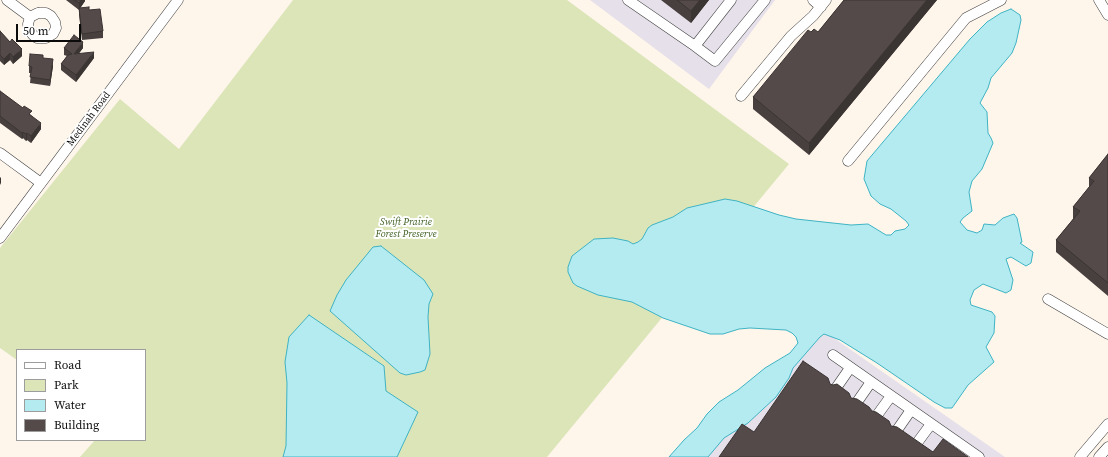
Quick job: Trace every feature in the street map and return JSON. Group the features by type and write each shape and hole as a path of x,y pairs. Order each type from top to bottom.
{"street":[{"path":"7,0 30,17"},
{"name":"Medinah Road","path":"0,238 178,0"},
{"path":"628,0 715,61 765,0"},
{"path":"695,46 731,0"},
{"path":"741,96 791,36 814,16 824,4 812,0"},
{"path":"848,161 966,18 1001,0"},
{"path":"1099,0 1108,15"},
{"path":"0,153 41,184"},
{"path":"1048,298 1108,334"},
{"path":"833,356 979,457"},
{"path":"834,391 850,368"},
{"path":"855,405 871,382"},
{"path":"875,418 891,396"},
{"path":"895,433 911,410"},
{"path":"917,443 931,424"},
{"path":"1080,457 1108,424"},
{"path":"1100,457 1108,447"}],"shaded area":[{"path":"590,0 775,0 709,89"},
{"path":"818,327 1005,457 702,457"}],"green space":[{"name":"Swift Prairie Forest Preserve","path":"293,0 567,0 789,164 547,457 80,457 94,441 146,441 146,349 16,349 16,359 0,348 0,248 120,99 179,149"}],"water":[{"path":"1011,9 1020,15 1021,20 1016,43 1012,53 991,78 988,88 980,103 987,112 988,133 993,143 982,169 972,181 969,192 972,211 960,222 967,230 977,233 982,230 984,224 995,225 1003,218 1014,214 1017,218 1022,242 1020,243 1033,252 1031,263 1026,266 1011,257 1006,259 1013,280 1011,290 1006,293 983,284 974,290 970,300 971,305 992,312 995,316 994,333 986,347 994,362 968,385 952,408 945,408 840,340 824,334 793,368 789,378 776,397 748,423 724,438 708,457 669,457 697,428 707,414 719,402 738,390 765,368 790,353 798,343 796,337 786,330 750,328 739,329 723,334 710,334 663,318 632,302 598,295 573,283 568,272 568,267 572,256 594,239 613,238 628,241 633,244 642,239 648,228 652,225 673,217 687,208 725,199 737,201 796,219 851,225 868,224 886,235 891,235 895,231 905,229 909,225 906,221 891,209 880,204 871,196 864,179 867,161 970,39 987,22 1001,13"},
{"path":"381,246 424,280 433,294 429,304 428,317 430,354 425,370 420,372 406,375 400,373 330,311 346,280 373,247"},
{"path":"309,315 384,366 386,391 418,412 397,457 283,457 286,446 287,383 285,362 289,337"}],"building":[{"path":"74,0 81,0 79,3"},
{"path":"677,0 700,0 691,11"},
{"path":"844,0 927,0 809,143 753,97 808,30 811,32 814,29 818,32"},
{"path":"89,7 89,10 100,9 103,31 82,34 79,8"},
{"path":"0,31 10,42 12,39 22,49 13,57 10,53 4,59 0,55"},
{"path":"74,35 83,42 74,54 94,52 76,75 61,64 68,55 72,54 64,48"},
{"path":"30,54 43,55 43,58 53,59 50,80 30,77 32,67 29,66"},
{"path":"0,91 23,108 24,106 32,111 29,114 41,123 31,136 27,133 22,133 0,116"},
{"path":"1108,154 1108,283 1056,240 1080,211 1073,207 1094,181 1089,178"},
{"path":"803,361 828,378 830,384 837,384 849,393 851,398 857,399 869,407 872,411 889,421 891,426 897,427 933,452 943,439 968,457 719,457 742,424 754,432"}]}
